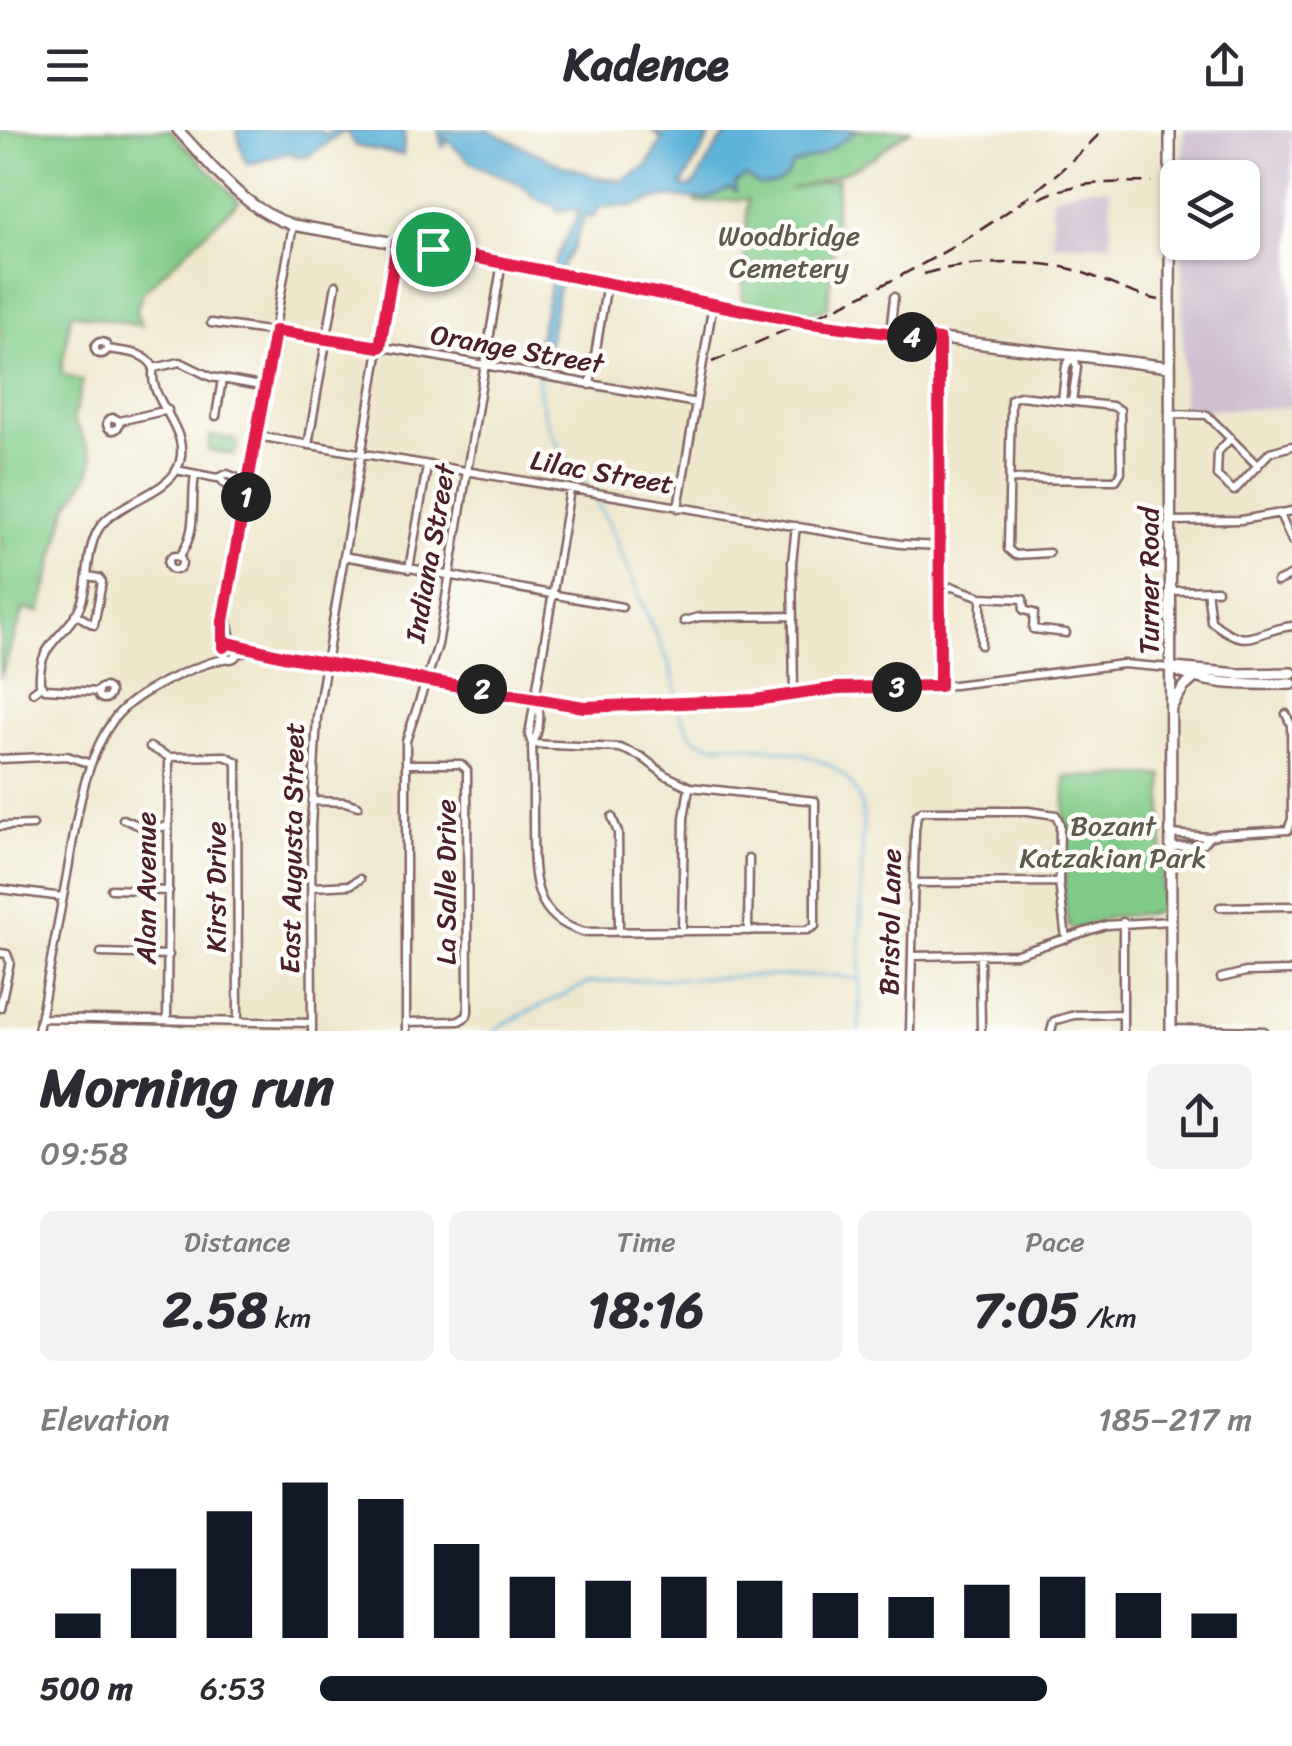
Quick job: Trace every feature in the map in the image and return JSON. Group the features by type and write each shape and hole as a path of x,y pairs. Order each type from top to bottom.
{"main road":[{"name":"Turner Road","path":"1170,130 1170,1030"},
{"path":"179,131 254,206 292,225 804,322 1170,368"},
{"path":"1171,668 1239,674 1292,673"},
{"path":"1171,668 1193,679 1292,684"},
{"path":"1171,709 1193,679"}],"street":[{"path":"207,664 227,658 230,648 226,614 292,225"},
{"name":"East Augusta Street","path":"312,1027 312,801 317,717 397,242"},
{"name":"Indiana Street","path":"406,1026 406,741 438,645 502,262"},
{"path":"590,385 607,283"},
{"path":"308,445 336,285"},
{"path":"890,334 894,297"},
{"path":"678,508 713,304"},
{"name":"Orange Street","path":"211,324 327,338 696,403"},
{"path":"939,340 940,686"},
{"path":"98,692 48,690 41,686 39,678 46,649 75,614 98,528 118,509 165,482 180,459 179,442 168,410 153,386 154,368 143,356 108,349"},
{"path":"1062,401 1066,366 1073,356"},
{"path":"1072,402 1078,368 1073,356"},
{"path":"154,368 180,362 222,380 266,387"},
{"path":"216,416 222,380"},
{"path":"1010,480 1116,480 1120,477 1120,410 1020,396 1011,400 1010,480 1010,553 1050,554"},
{"path":"119,421 168,410"},
{"path":"1170,414 1205,414 1258,466"},
{"name":"Lilac Street","path":"257,436 900,544 940,546"},
{"path":"1231,438 1218,452 1217,476 1234,491 1278,447 1292,446"},
{"path":"409,569 427,466"},
{"path":"176,470 220,478 227,474 248,484"},
{"path":"179,558 193,533 195,474"},
{"path":"532,744 629,751 690,787 813,800 814,928 576,930 548,910 538,892 533,870 532,744 537,735 537,699 570,490"},
{"path":"1171,522 1233,520 1292,511"},
{"path":"1280,514 1292,541"},
{"path":"794,694 792,562 796,526"},
{"path":"344,556 622,607"},
{"path":"1277,582 1292,575"},
{"path":"75,614 94,625 102,582 88,576"},
{"path":"1207,590 1210,621 1220,629 1246,640 1292,626"},
{"path":"1171,591 1217,590"},
{"path":"940,591 1023,599 1024,610 1034,613 1034,629 1066,633"},
{"path":"980,597 980,644"},
{"path":"684,621 699,617 792,616"},
{"path":"38,1031 82,798 91,764 110,725 130,703 230,648 590,707 755,700 838,688 940,686 1123,664 1171,668"},
{"path":"33,692 41,686"},
{"path":"1170,834 1209,837 1288,830 1292,819 1291,724 1286,714"},
{"path":"150,747 169,757"},
{"path":"0,760 67,756 91,764"},
{"name":"Kirst Drive","path":"169,757 230,757 237,765 238,1020"},
{"name":"Alan Avenue","path":"167,1019 169,757"},
{"name":"La Salle Drive","path":"406,764 461,764 467,770 468,996 464,1020 406,1026"},
{"path":"682,931 684,818 690,787"},
{"path":"312,801 358,806"},
{"name":"Bristol Lane","path":"910,1031 917,814 1052,812 1060,824 1059,882"},
{"path":"612,817 618,833 619,932"},
{"path":"123,819 140,826 167,827"},
{"path":"0,826 33,824"},
{"path":"1194,835 1194,846"},
{"path":"1170,847 1200,846 1209,837"},
{"path":"748,931 749,858"},
{"path":"312,888 350,886 360,880"},
{"path":"914,883 1059,882 1066,939"},
{"path":"111,888 169,891"},
{"path":"0,890 63,897"},
{"path":"1220,908 1292,906"},
{"path":"914,956 980,957 1028,952 1123,922 1170,921"},
{"path":"1123,922 1124,1031"},
{"path":"0,952 10,959 0,1008"},
{"path":"101,953 169,955"},
{"path":"980,957 981,1031"},
{"path":"1221,978 1246,972 1292,971"},
{"path":"1051,1031 1054,1021 1074,1015 1124,1014"},
{"path":"41,1018 238,1020 312,1027"},
{"path":"1170,1030 1264,1031"}],"shaded area":[{"path":"1184,130 1292,130 1292,408 1183,410 1182,260 1260,260 1260,160 1183,160"},
{"path":"1081,188 1110,188 1111,244 1053,244 1052,197"}],"green space":[{"path":"0,130 170,130 239,201 143,292 136,311 142,326 71,313 61,374 83,381 73,419 93,457 89,475 67,508 40,612 24,609 0,678"},
{"name":"Woodbridge Cemetery","path":"727,130 912,130 852,169 789,189 838,179 828,307 805,314 742,301 748,199 696,203"},
{"path":"210,435 238,440 235,455 208,450"},
{"name":"Bozant Katzakian Park","path":"1163,775 1162,906 1155,913 1111,917 1074,929 1069,927 1064,904 1065,777"}],"water":[{"path":"236,130 319,130 326,135 331,130 405,130 403,155 356,146 345,131 307,157 295,157 291,152 250,164 245,161"},
{"path":"438,130 489,130 563,166 618,182 646,167 662,140 652,130 664,135 668,130 705,130 702,137 710,136 682,185 687,187 694,185 719,143 733,130 789,130 797,134 809,130 858,130 821,155 792,165 784,179 775,184 758,185 746,176 735,183 736,192 730,188 707,199 662,197 634,206 600,207 593,218 585,216 573,249 563,263 544,370 534,369 534,360 556,259 579,212 557,211 520,184 470,162 444,137 446,145 442,147"}],"waterway":[{"path":"538,367 544,413 551,431 611,529 667,658 688,730 707,743 774,749 814,759 847,779 857,794 863,815 859,1031"},
{"path":"496,1031 590,982 756,976 857,979"}],"railway":[{"path":"712,362 869,292 969,237 1061,170 1103,130"},
{"path":"1039,199 1080,186 1152,182"},
{"path":"924,274 977,265 1056,266 1159,300"}],"route":[{"path":"397,242 433,249 804,322 939,340 940,686 838,688 755,700 584,707 283,656 254,647 229,643 223,647 223,621 275,331 380,347 397,242"}]}
